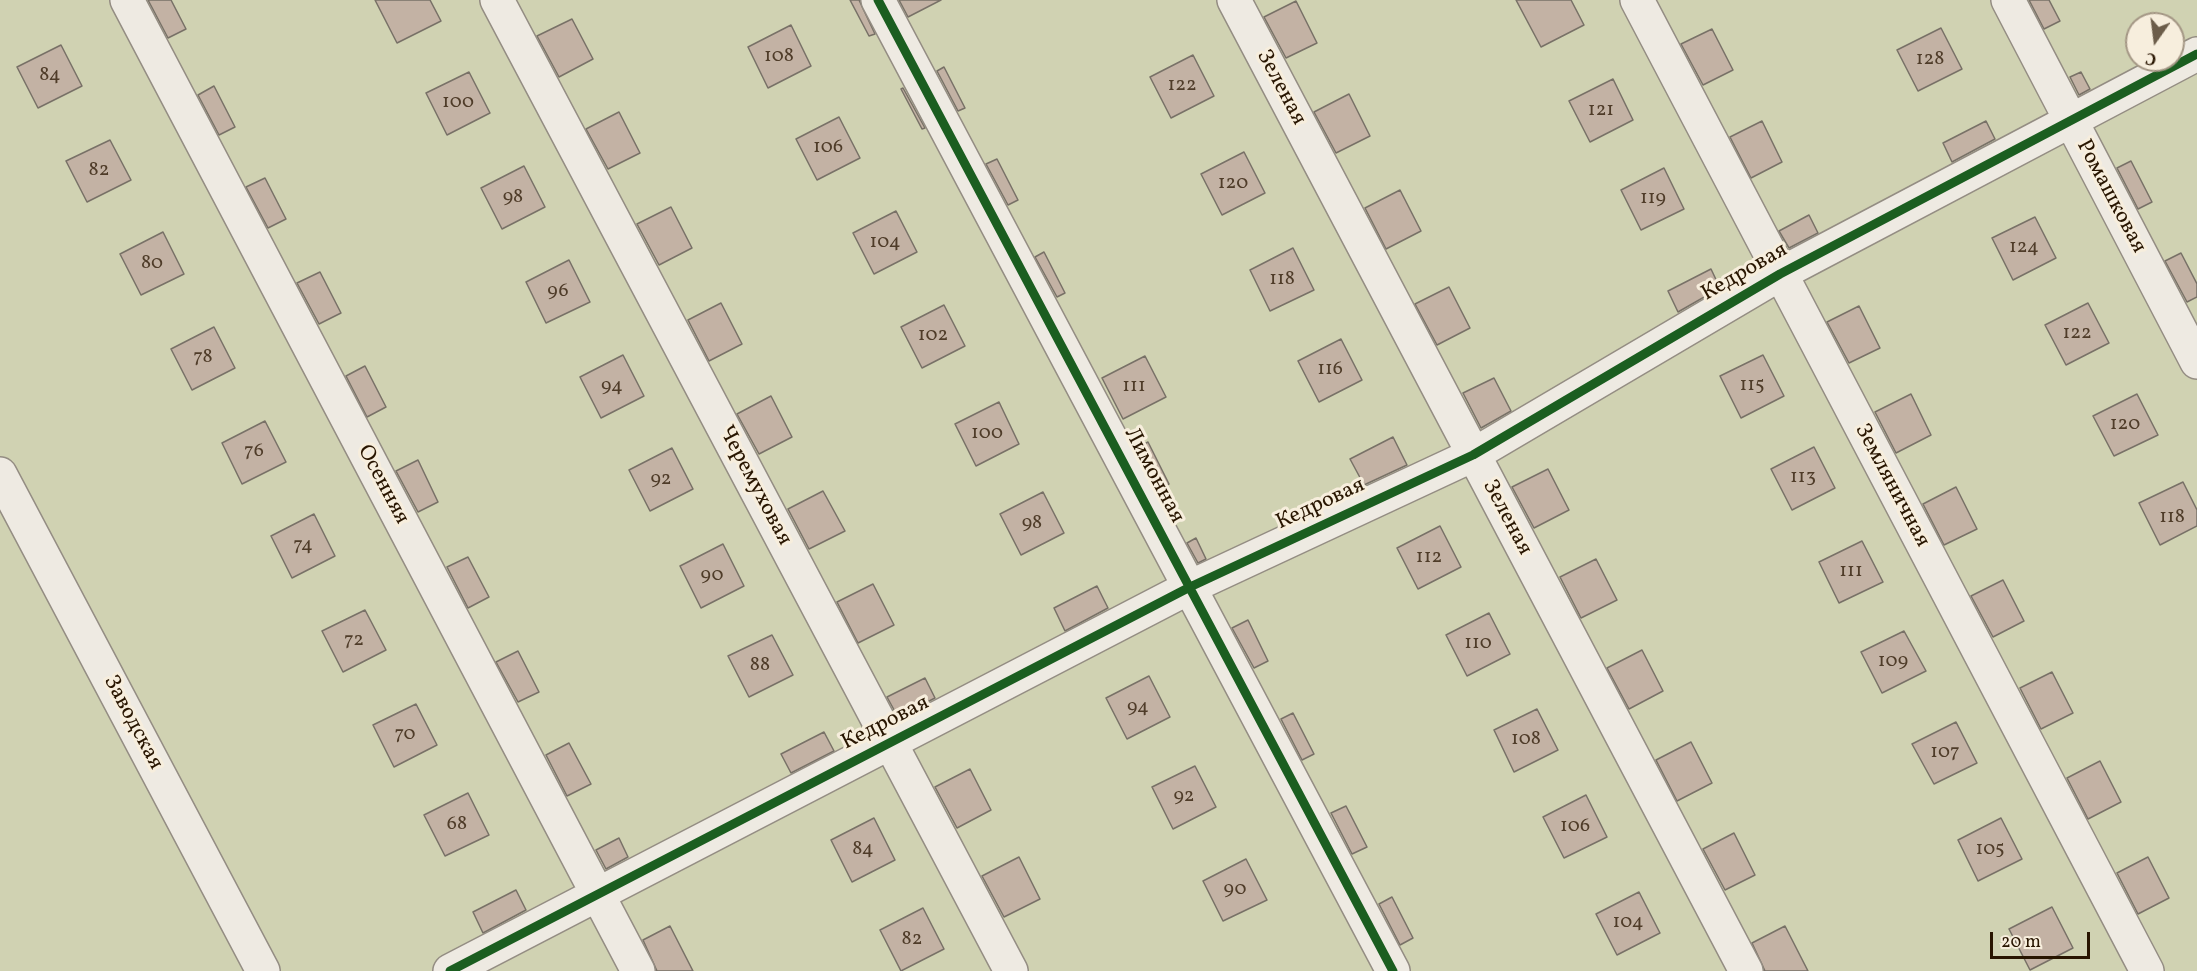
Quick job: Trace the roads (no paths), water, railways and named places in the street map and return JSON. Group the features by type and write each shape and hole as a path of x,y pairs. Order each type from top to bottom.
{"street":[{"name":"Осенняя","path":"127,0 638,971"},
{"name":"Черемуховая","path":"497,0 1011,971"},
{"name":"Лимонная","path":"878,0 1393,971"},
{"name":"Зеленая","path":"1234,0 1746,971"},
{"name":"Земляничная","path":"1637,0 2147,971"},
{"name":"Ромашковая","path":"2008,0 2197,362"},
{"name":"Кедровая","path":"450,971 1190,587 1473,455 1780,274 2197,54"},
{"name":"Заводская","path":"0,474 263,971"}]}
